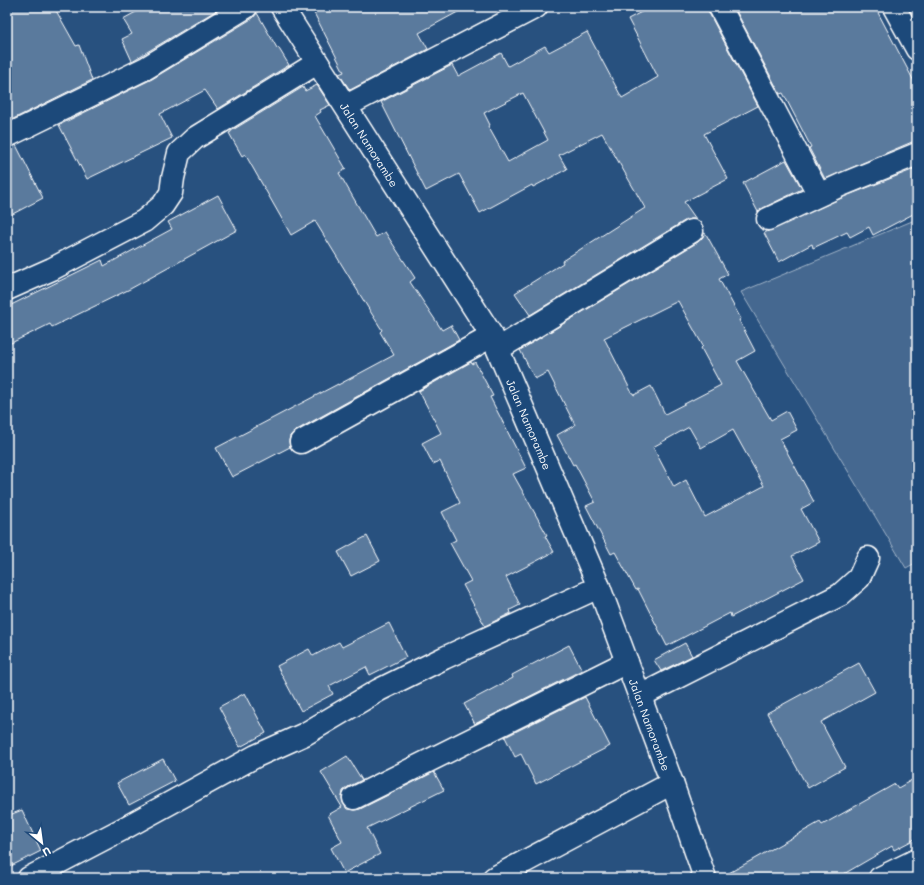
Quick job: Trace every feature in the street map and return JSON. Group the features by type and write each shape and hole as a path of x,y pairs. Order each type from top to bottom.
{"street":[{"path":"7,136 146,68 246,7"},
{"name":"Jalan Namorambe","path":"282,7 495,343 599,587 672,783 705,878"},
{"path":"346,106 536,7"},
{"path":"720,7 819,195"},
{"path":"894,7 917,49"},
{"path":"7,289 52,269 144,221 164,205 171,193 179,153 183,148 195,138 317,62"},
{"path":"768,219 819,195 917,154"},
{"path":"301,442 495,343 692,231"},
{"path":"640,696 840,595 859,578 868,558"},
{"path":"29,878 121,830 256,756 305,734 379,690 444,658 599,587"},
{"path":"354,798 627,662"},
{"path":"494,878 672,783"},
{"path":"880,878 917,860"}],"shaded area":[{"path":"917,219 917,562 906,568 741,292"}],"building":[{"path":"7,7 54,7 76,46 79,45 92,80 7,122"},
{"path":"145,7 222,7 132,61 122,39 132,34 123,19"},
{"path":"311,7 467,7 419,33 428,49 350,90 339,74 344,72"},
{"path":"651,7 708,7 709,13 758,106 704,134 728,179 684,202 696,219 686,220 530,315 515,293 645,208 602,133 559,155 567,169 533,187 532,185 480,213 459,174 426,191 381,102 452,65 458,76 501,53 508,66 545,46 549,52 587,32 622,98 658,77 628,19","holes":["523,93 548,140 508,162 488,126 490,125 484,113"]},
{"path":"734,7 875,7 917,87 917,142 912,142 825,179 809,148 811,147 783,93 780,94"},
{"path":"257,13 277,48 278,47 289,65 218,109 205,90 160,114 172,138 87,179 59,125 152,79 253,18"},
{"path":"317,85 330,105 320,110 321,112 315,116 346,169 339,173 376,237 385,232 415,278 410,282 442,330 451,325 459,340 295,431 290,436 290,447 232,477 216,448 394,355 380,332 382,330 315,221 291,235 245,154 242,156 229,133 303,87 305,91"},
{"path":"16,145 43,198 7,217 7,148"},
{"path":"786,160 802,189 763,208 758,212 743,183"},
{"path":"917,168 917,212 873,235 869,227 850,237 847,232 813,248 812,244 779,262 764,233 846,196"},
{"path":"218,195 237,230 130,289 52,327 50,324 7,345 7,307 102,260 104,266 172,229 168,222"},
{"path":"704,233 706,234 728,274 719,279 741,319 739,320 755,351 737,361 771,420 787,411 797,430 780,439 814,502 801,509 819,542 792,556 804,579 731,617 730,613 667,646 638,589 636,590 615,552 611,554 586,506 595,502 575,464 573,465 557,435 575,425 548,372 535,379 520,350 698,242 703,237","holes":["678,301 703,346 701,348 721,385 665,414 651,386 634,395 632,393 604,338","689,427 701,448 733,430 764,486 705,517 686,480 674,487 653,447"]},
{"path":"471,362 472,364 475,362 493,396 490,397 526,468 513,474 547,535 545,536 554,552 506,577 520,605 510,610 511,613 485,626 463,585 471,581 450,543 456,540 442,512 460,503 440,461 433,464 422,443 441,433 419,391"},
{"path":"367,536 380,561 351,576 338,552"},
{"path":"389,623 406,657 370,675 366,667 329,686 333,694 301,711 277,666 309,649 313,656 339,642 342,647"},
{"path":"685,643 692,656 661,671 654,660"},
{"path":"569,645 582,670 475,724 464,704 513,678 512,675"},
{"path":"859,663 875,692 821,722 845,767 808,788 767,713"},
{"path":"245,693 266,733 240,747 219,707"},
{"path":"585,697 610,746 536,784 521,754 515,757 505,737"},
{"path":"347,756 362,780 343,791 343,803 347,809 360,809 434,772 444,790 367,828 380,854 344,873 331,848 342,842 328,815 342,807 321,772"},
{"path":"163,759 175,781 129,805 117,783"},
{"path":"917,777 917,838 894,850 892,846 837,878 720,878 820,822 822,825 895,784 898,788"},
{"path":"22,810 41,851 7,868 7,816"}]}
